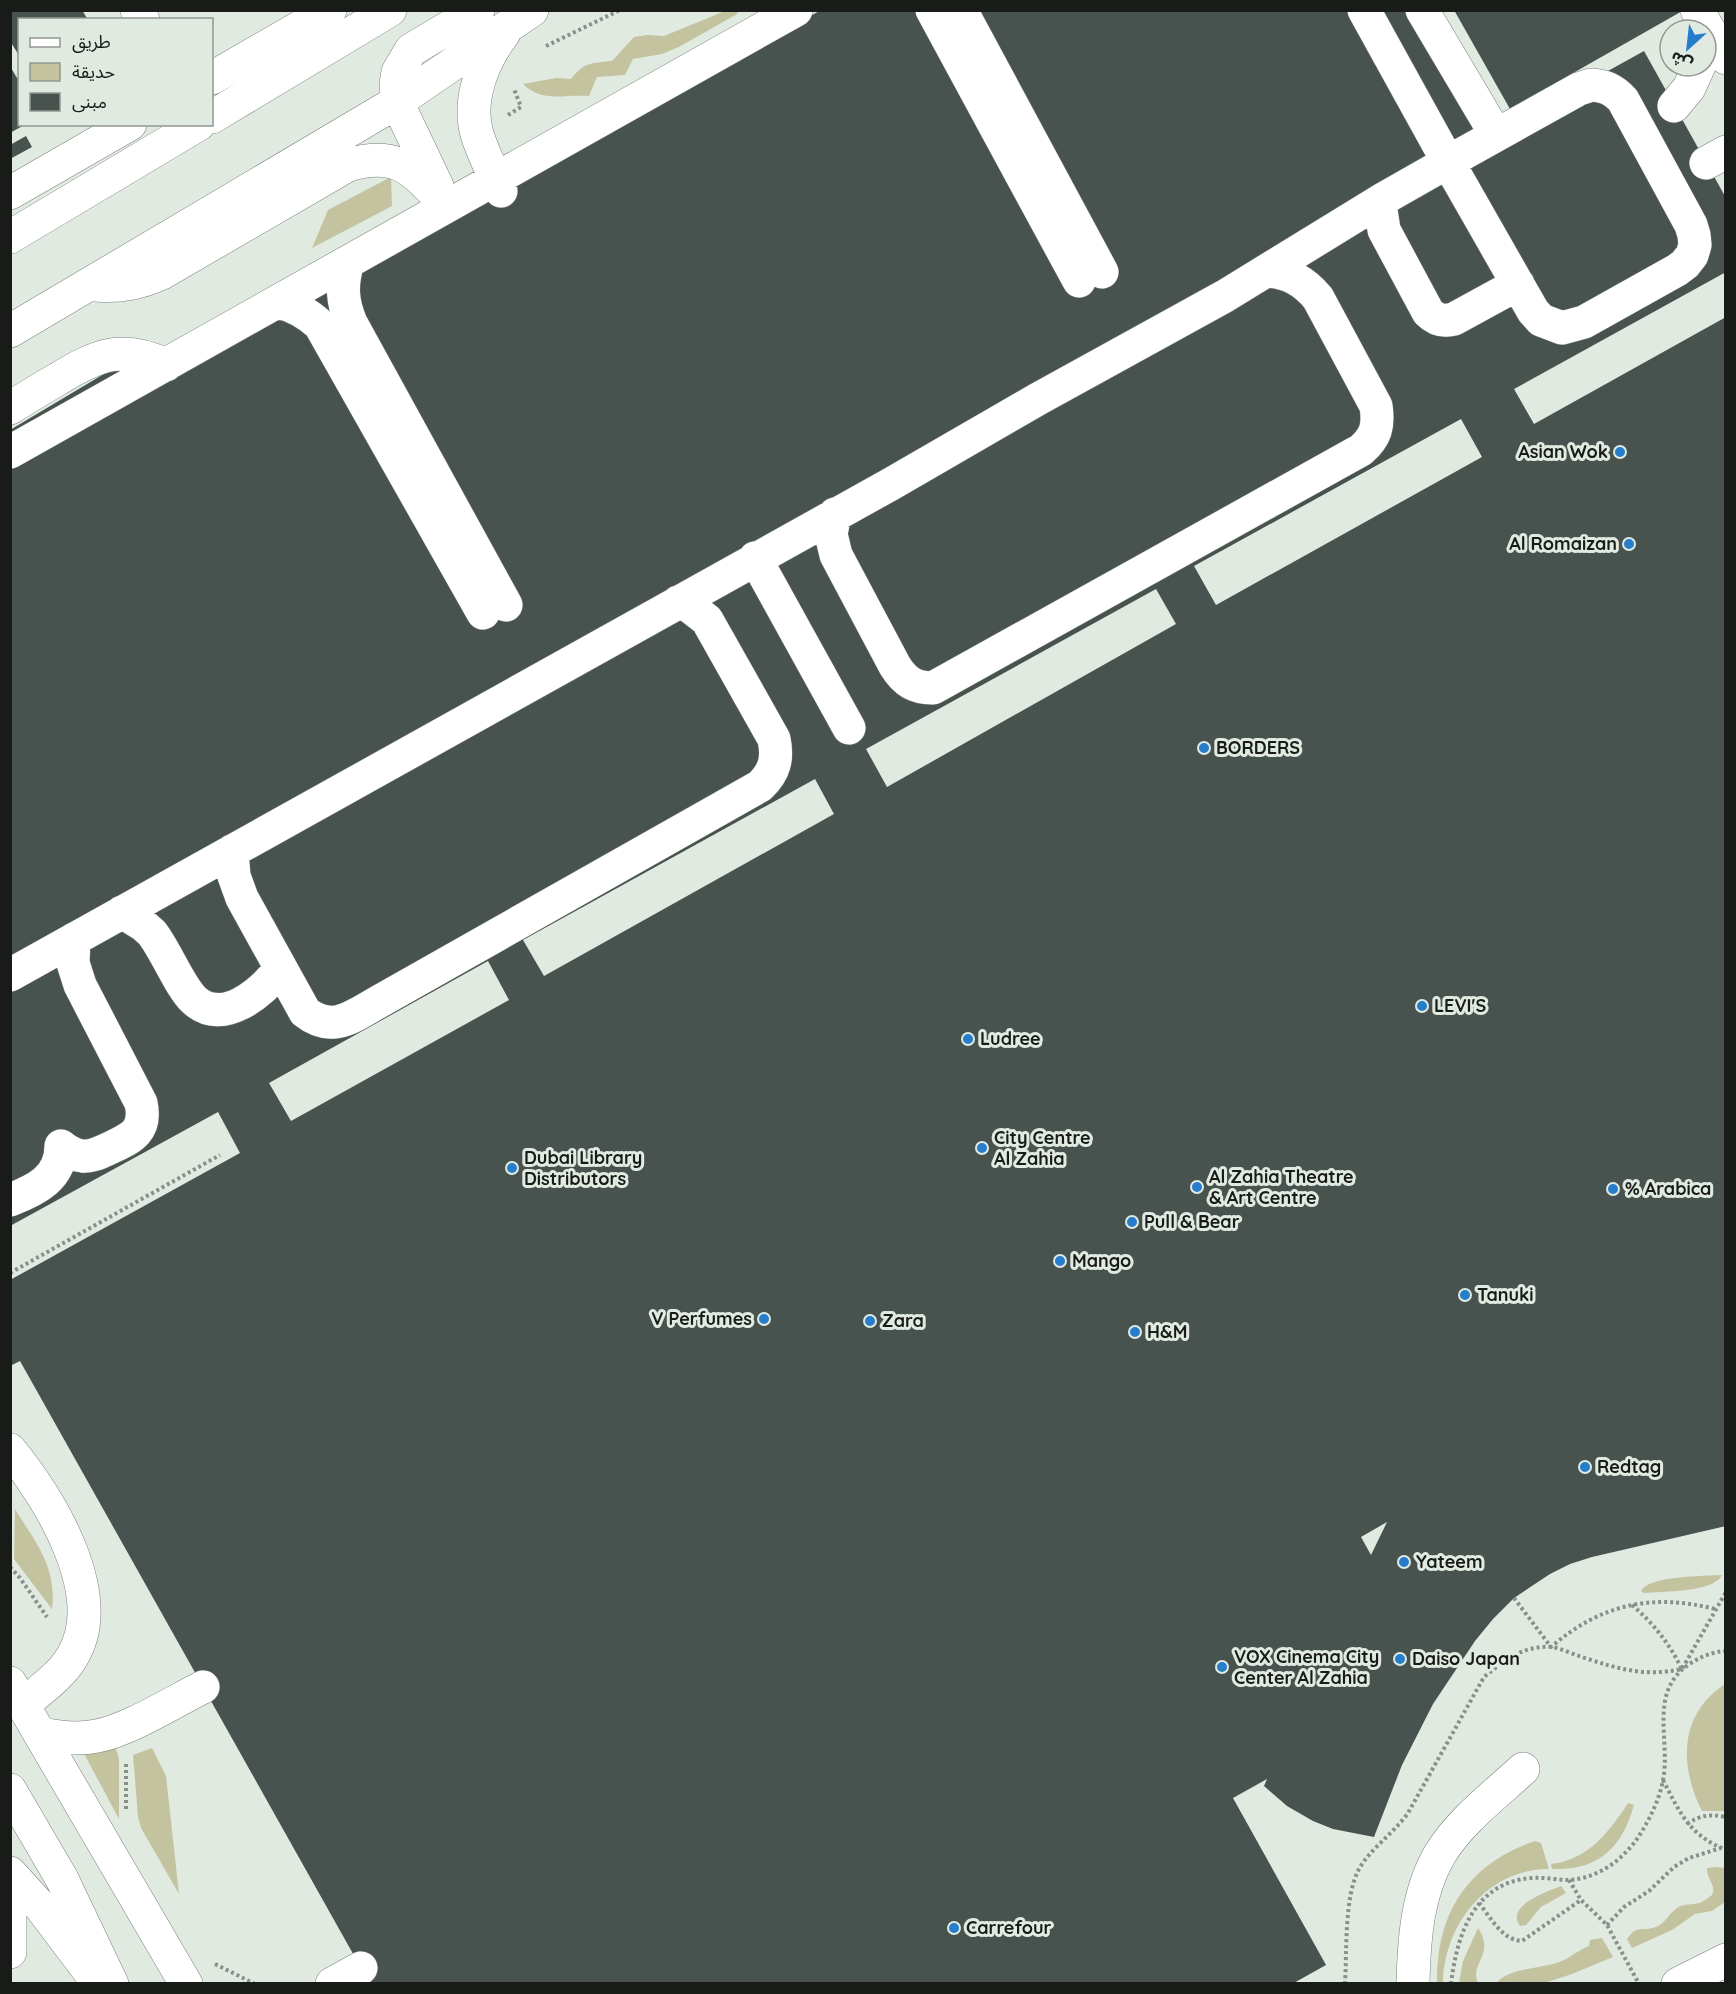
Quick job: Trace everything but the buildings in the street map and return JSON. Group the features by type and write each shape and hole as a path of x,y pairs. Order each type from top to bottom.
{"street":[{"path":"272,44 278,10"},
{"path":"213,77 330,10"},
{"path":"213,116 390,10"},
{"path":"92,284 119,286 146,280 162,273 348,165 366,160 385,160 404,165 447,205 397,102 396,84 399,72 411,50 478,10"},
{"path":"10,452 796,10"},
{"path":"932,10 1091,276 961,10"},
{"path":"10,975 1226,296 1383,199 1448,162 1579,89 1591,85 1603,86 1614,91 1623,100 1695,235 1692,255 1677,270 1573,326 1562,328 1541,320 1533,311 1448,162 1364,10"},
{"path":"1422,10 1495,133"},
{"path":"10,331 397,102 521,19"},
{"path":"501,191 477,133 475,110 477,87 484,65 495,45 521,19"},
{"path":"1718,39 1725,58"},
{"path":"1674,106 1689,88 1694,78"},
{"path":"10,193 127,126"},
{"path":"10,237 196,126"},
{"path":"1383,199 1381,210 1384,230 1428,312 1433,317 1447,321 1454,319 1518,284"},
{"path":"278,302 294,306 308,314 320,325 494,609 345,308 342,292 348,262"},
{"path":"835,514 831,534 836,555 895,666 910,684 921,688 933,688 1361,450 1371,442 1377,431 1376,406 1318,298 1310,288 1290,275 1266,272"},
{"path":"10,408 100,356 117,353 134,354 166,365"},
{"path":"755,558 849,728"},
{"path":"232,851 234,876 240,893 305,1012 325,1023 338,1023 372,1005 760,786 773,769 776,749 774,739 707,620 689,606 678,602"},
{"path":"122,912 152,933 189,995 195,1001 211,1009 231,1008 245,1001 259,992 280,969"},
{"path":"10,1200 47,1181 58,1164 61,1146 80,1156 96,1155 132,1137 141,1124 143,1116 141,1103 76,974 72,951 74,939"},
{"path":"10,1449 45,1499 64,1534 75,1565 85,1611 84,1627 73,1656 58,1674 17,1694 196,1971"},
{"path":"41,1734 78,1739 114,1731 203,1687"},
{"path":"1413,1983 1416,1930 1420,1908 1428,1881 1440,1855 1457,1831 1523,1769"},
{"path":"10,1790 62,1879 112,1983"},
{"path":"10,1873 40,1906 99,1983"},
{"path":"10,1912 10,1952"},
{"path":"1678,1983 1725,1960"},
{"path":"332,1983 361,1968"}],"path":[{"path":"10,1273 219,1155"},
{"path":"10,1567 20,1578 73,1656"},
{"path":"1451,1983 1460,1936 1468,1918 1479,1903 1494,1891 1512,1882 1532,1878 1569,1880 1586,1877 1616,1862 1629,1850 1650,1819 1663,1780 1665,1758 1662,1713 1665,1696 1725,1592"},
{"path":"1514,1598 1551,1647"},
{"path":"1551,1647 1568,1632 1588,1620 1631,1605 1673,1601 1715,1609"},
{"path":"1631,1605 1652,1623 1670,1644 1682,1669"},
{"path":"1345,1983 1350,1897 1360,1868 1408,1813 1484,1677 1503,1661 1526,1650 1551,1647 1630,1672 1665,1672 1682,1669 1714,1652 1725,1651"},
{"path":"114,1731 126,1754 126,1817"},
{"path":"1663,1780 1687,1824 1703,1839 1723,1849"},
{"path":"1687,1824 1705,1815 1725,1817"},
{"path":"1607,1925 1624,1907 1649,1891 1674,1867 1696,1855 1723,1849"},
{"path":"1569,1880 1581,1900 1607,1925 1639,1983"},
{"path":"1479,1903 1505,1936 1513,1941 1522,1941 1581,1900"},
{"path":"196,1971 255,1983"}],"green space":[{"path":"725,11 739,11 679,47 662,54 633,59 625,75 597,77 589,96 546,96 530,90 523,84 556,78 571,79 580,69 589,64 612,61 634,37 664,36"},
{"path":"391,177 392,206 312,248 328,210"},
{"path":"15,1509 48,1568 53,1594 52,1609 14,1559"},
{"path":"1722,1575 1717,1581 1698,1588 1644,1593 1641,1591 1654,1582"},
{"path":"1725,1684 1725,1811 1702,1811 1689,1776 1688,1742 1691,1726 1699,1710 1710,1696"},
{"path":"115,1746 119,1759 119,1819 81,1748"},
{"path":"152,1748 166,1776 179,1894 141,1828 138,1817 133,1755"},
{"path":"1628,1803 1634,1805 1629,1820 1615,1845 1606,1854 1583,1866 1552,1869 1551,1864 1576,1857 1587,1851 1605,1834"},
{"path":"1535,1841 1541,1843 1549,1869 1527,1872 1506,1879 1488,1890 1473,1904 1451,1941 1445,1961 1443,1983 1437,1983 1442,1935 1460,1894 1491,1863"},
{"path":"1707,1868 1725,1868 1725,1902 1712,1911 1695,1914 1672,1930 1632,1948 1627,1939 1634,1932 1659,1926 1680,1906 1700,1903 1712,1895 1713,1888"},
{"path":"1561,1886 1566,1893 1541,1907 1526,1925 1520,1926 1517,1918 1523,1906 1530,1900"},
{"path":"1478,1928 1483,1937 1484,1952 1477,1970 1478,1983 1459,1983 1463,1961"},
{"path":"1602,1938 1613,1957 1544,1983 1496,1983 1510,1974 1564,1960 1589,1946 1590,1940"}],"place":[{"name":"Asian Wok","path":"1620,452"},
{"name":"Al Romaizan","path":"1629,544"},
{"name":"BORDERS","path":"1204,748"},
{"name":"LEVI'S","path":"1422,1006"},
{"name":"Ludree","path":"968,1039"},
{"name":"City Centre Al Zahia","path":"982,1148"},
{"name":"Dubai Library Distributors","path":"512,1168"},
{"name":"Al Zahia Theatre & Art Centre","path":"1197,1187"},
{"name":"% Arabica","path":"1613,1189"},
{"name":"Pull & Bear","path":"1132,1222"},
{"name":"Mango","path":"1060,1261"},
{"name":"Tanuki","path":"1465,1295"},
{"name":"V Perfumes","path":"764,1319"},
{"name":"Zara","path":"870,1321"},
{"name":"H&M","path":"1135,1332"},
{"name":"Redtag","path":"1585,1467"},
{"name":"Yateem","path":"1404,1562"},
{"name":"Daiso Japan","path":"1400,1659"},
{"name":"VOX Cinema City Center Al Zahia","path":"1222,1667"},
{"name":"Carrefour","path":"954,1928"}]}
